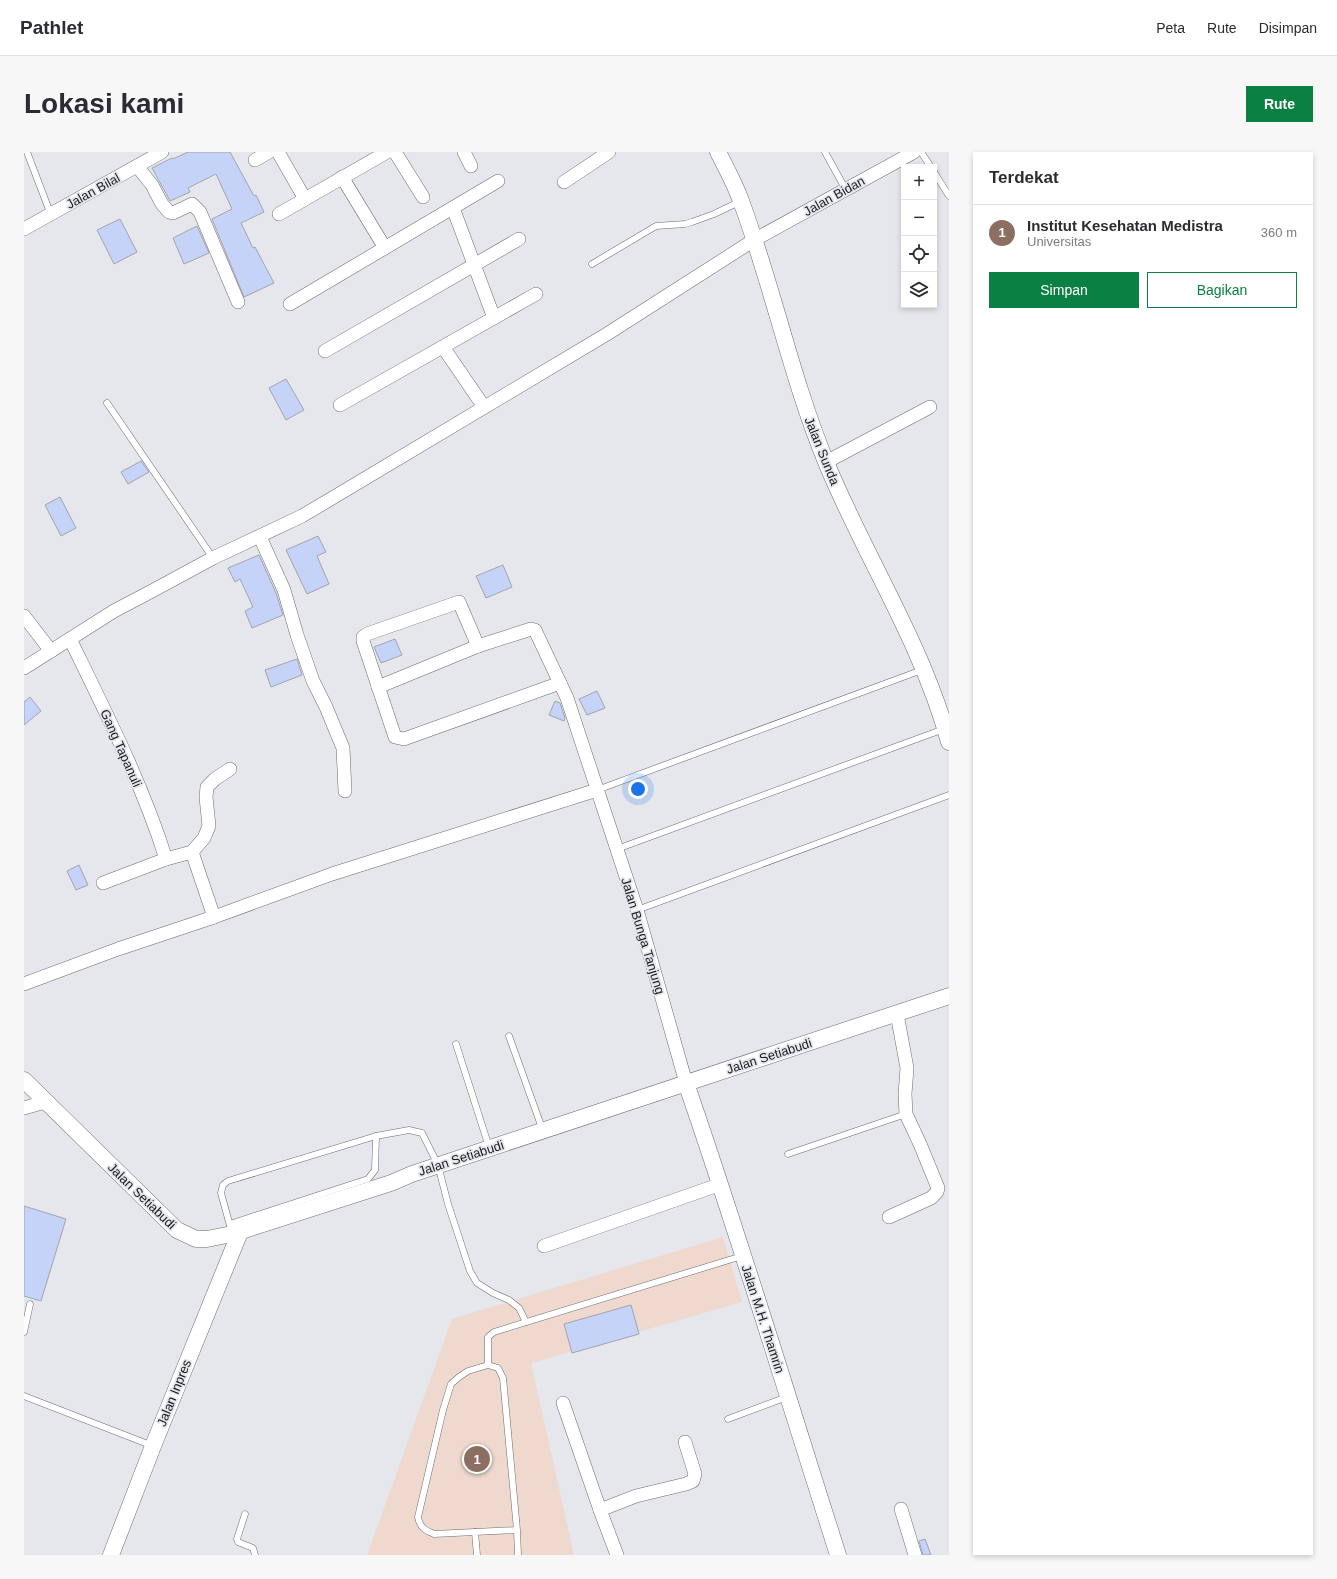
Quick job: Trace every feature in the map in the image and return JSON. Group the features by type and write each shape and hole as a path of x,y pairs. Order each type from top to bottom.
{"street":[{"path":"255,160 269,152"},
{"path":"278,152 305,199"},
{"path":"279,214 387,152"},
{"path":"395,152 423,197"},
{"path":"464,152 471,166"},
{"path":"564,182 609,152"},
{"name":"Jalan Sunda","path":"718,152 741,200 803,402 826,462 849,514 903,621 924,669 947,735"},
{"name":"Jalan Bidan","path":"24,668 114,611 213,558 302,516 607,334 754,240 914,152"},
{"name":"Jalan Bilal","path":"24,229 137,166 153,154"},
{"path":"137,166 152,185 162,204 169,212 173,213 192,204 200,212 238,302"},
{"path":"342,177 385,248"},
{"path":"290,304 498,181"},
{"path":"453,208 494,318"},
{"path":"325,351 519,238"},
{"path":"340,405 536,294"},
{"path":"443,347 484,407"},
{"path":"826,462 930,407"},
{"path":"260,537 284,590 313,682 326,707 343,748 345,791"},
{"path":"378,687 478,646 458,602 367,634 363,638 362,641 395,737 404,739 560,683"},
{"path":"24,616 51,651"},
{"name":"Jalan Bunga Tanjung","path":"478,646 533,629 536,631 567,698 637,910 686,1083"},
{"name":"Gang Tapanuli","path":"70,639 118,737 159,836 166,860"},
{"path":"103,883 192,852 204,838 209,826 206,797 207,787 215,779 230,769"},
{"path":"24,984 118,949 214,917 336,873 597,790"},
{"path":"192,852 214,917"},
{"name":"Jalan Setiabudi","path":"24,1080 177,1230 196,1238 207,1239 391,1183 438,1165 949,996"},
{"path":"889,1217 931,1198 937,1192 938,1188 906,1114 905,1094 907,1068 897,1014"},
{"name":"Jalan M.H. Thamrin","path":"686,1083 721,1184 742,1256 838,1555"},
{"path":"24,1108 45,1102"},
{"path":"544,1246 721,1184"},
{"name":"Jalan Inpres","path":"111,1555 234,1230"},
{"path":"563,1403 617,1555"},
{"path":"600,1510 636,1496 693,1481 695,1474 685,1442"},
{"path":"901,1509 915,1555"}],"lane":[{"path":"27,152 51,214"},
{"path":"825,152 846,190"},
{"path":"921,152 929,164"},
{"path":"937,177 949,196"},
{"path":"592,264 656,226 685,224 714,214 741,200"},
{"path":"107,403 213,558"},
{"path":"597,790 924,669"},
{"path":"617,850 947,735"},
{"path":"637,910 949,795"},
{"path":"509,1036 543,1131"},
{"path":"456,1044 489,1148"},
{"path":"788,1154 906,1114"},
{"path":"376,1136 375,1170 368,1179 234,1230 221,1193 223,1185 228,1181 376,1136 409,1130 422,1133 438,1165 448,1204 473,1277 477,1282 493,1293 510,1300 519,1308 526,1322"},
{"path":"488,1365 488,1337 490,1334 742,1256"},
{"path":"24,1332 30,1304"},
{"path":"517,1530 434,1534 424,1530 420,1525 418,1517 443,1410 451,1384 468,1371 488,1365 498,1368 503,1378 517,1530 518,1555"},
{"path":"24,1396 153,1446"},
{"path":"728,1419 787,1397"},
{"path":"245,1514 237,1539 238,1542 253,1548 255,1555"},
{"path":"475,1532 477,1555"}],"shaded area":[{"path":"723,1237 742,1302 531,1363 574,1555 367,1555 452,1319"}],"building":[{"path":"188,152 230,152 254,196 256,195 264,212 241,223 253,248 255,247 274,283 244,297 212,219 232,209 216,174 188,188 190,192 170,201 152,168"},
{"path":"120,219 137,252 114,264 97,230"},
{"path":"197,226 209,253 184,264 173,238"},
{"path":"286,379 304,410 286,420 269,388"},
{"path":"141,461 149,472 128,484 121,472"},
{"path":"60,497 76,528 61,536 45,505"},
{"path":"318,536 326,552 317,556 329,584 307,594 286,550"},
{"path":"259,555 276,593 283,615 252,628 245,611 253,607 240,579 235,582 228,568"},
{"path":"503,565 512,587 486,598 476,576"},
{"path":"395,639 402,655 381,663 374,647"},
{"path":"297,659 302,675 271,687 265,670"},
{"path":"597,691 605,708 587,715 579,699"},
{"path":"30,697 41,711 24,725 24,702"},
{"path":"555,701 560,703 565,718 564,721 549,715"},
{"path":"79,865 88,885 76,890 67,871"},
{"path":"24,1206 66,1219 41,1301 24,1296"},
{"path":"631,1305 639,1334 572,1353 564,1324"},
{"path":"925,1539 931,1555 923,1555 919,1541"}],"place":[{"name":"Institut Kesehatan Medistra","path":"477,1459"}]}
